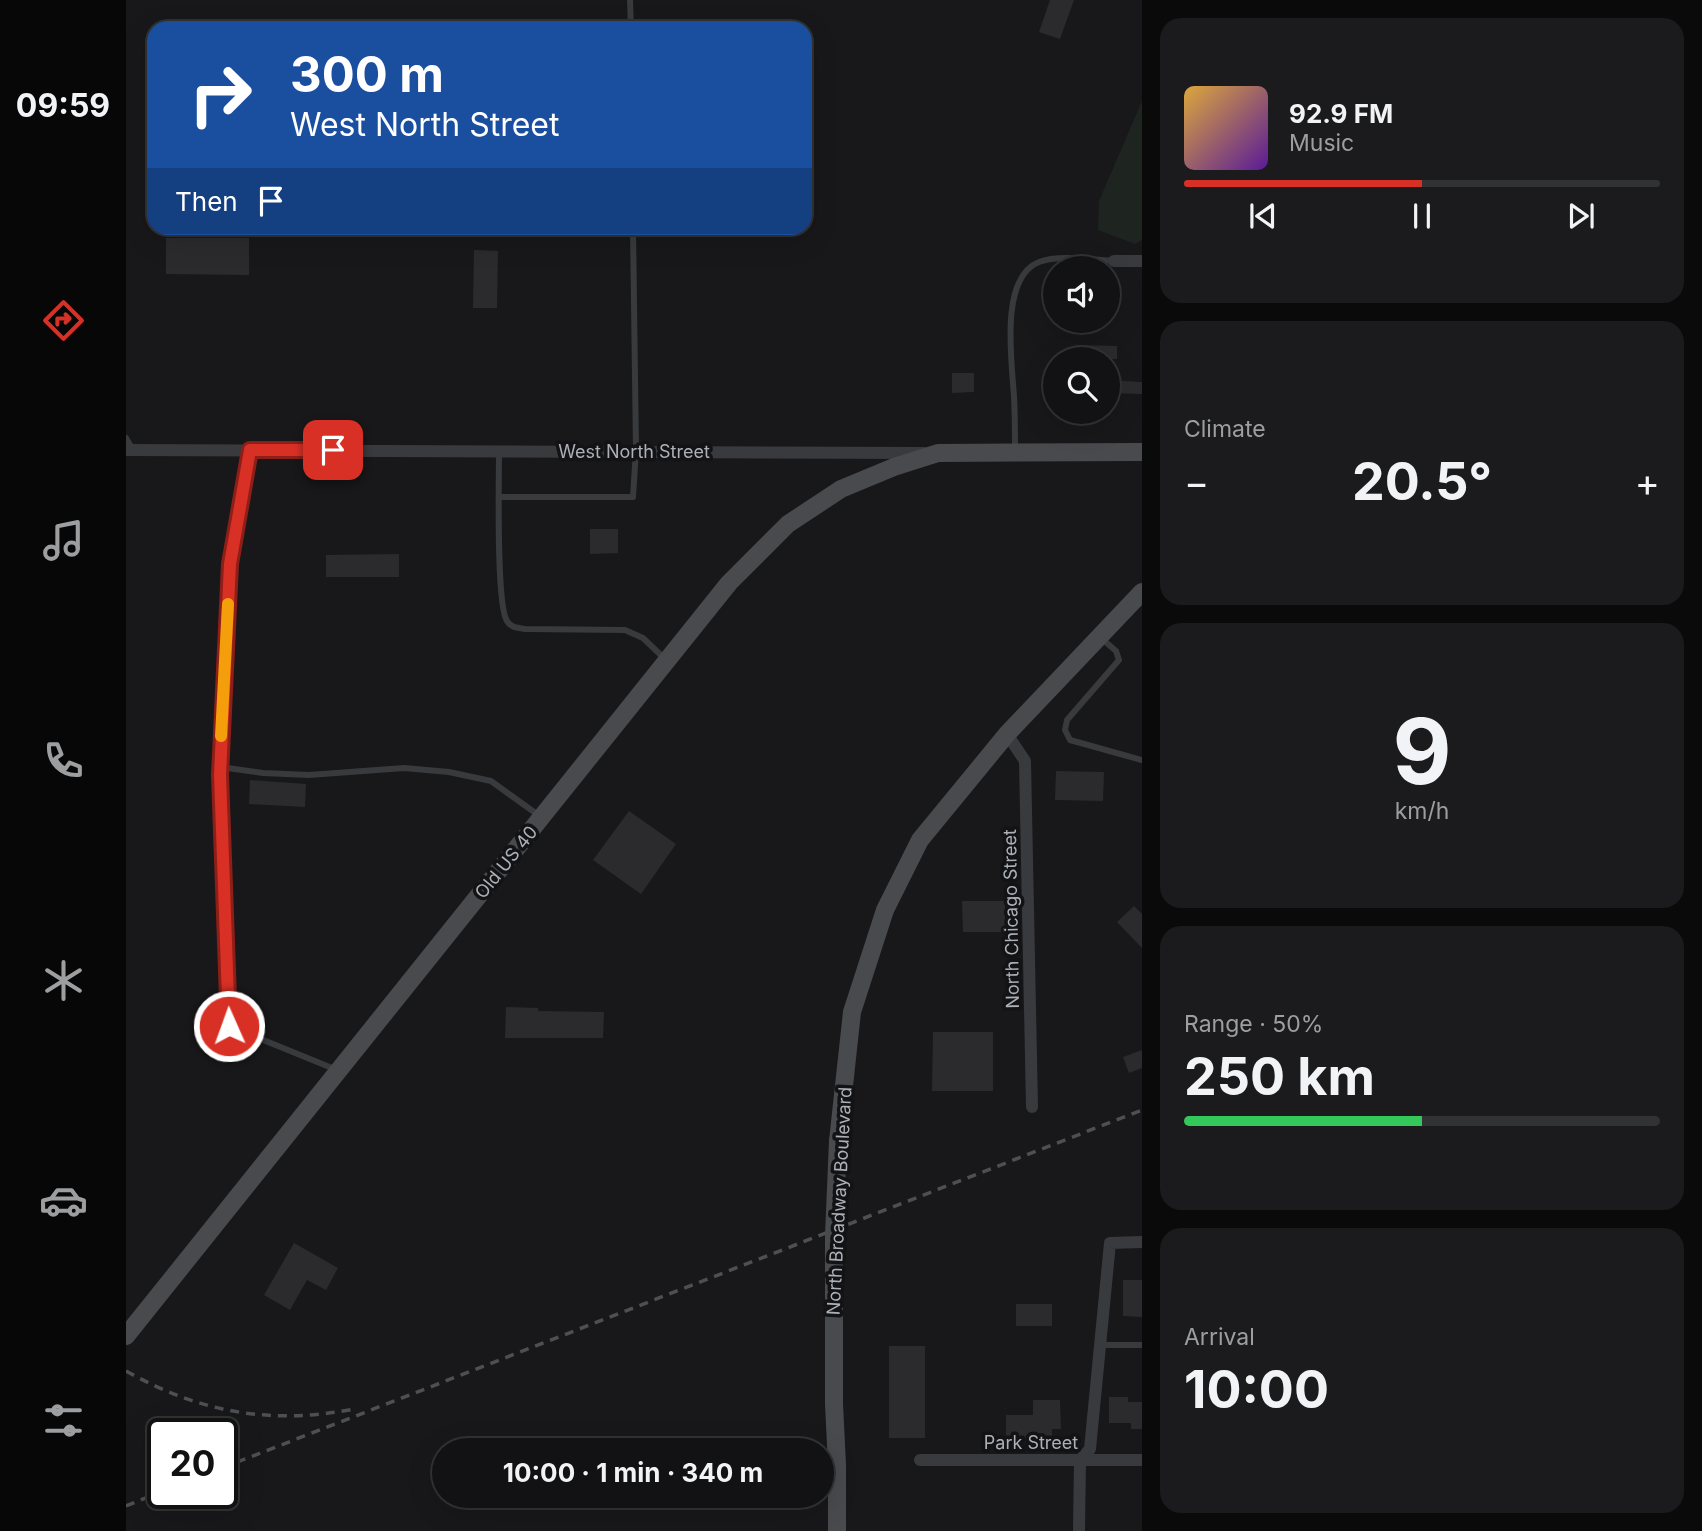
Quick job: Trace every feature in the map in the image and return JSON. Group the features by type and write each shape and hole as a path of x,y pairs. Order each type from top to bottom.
{"street":[{"path":"1120,261 1142,261"},
{"name":"West North Street","path":"128,446 250,450 1142,452"},
{"name":"Old US 40","path":"126,1336 729,583 788,524 841,489 894,467 938,453"},
{"name":"North Broadway Boulevard","path":"837,1531 834,1235 838,1141 852,1013 885,910 920,840 1007,734 1142,592"},
{"name":"North Chicago Street","path":"1007,734 1025,761 1032,1108"},
{"path":"1079,1531 1080,1460 1090,1449 1110,1242 1142,1242"},
{"name":"Park Street","path":"920,1460 1142,1460"}],"lane":[{"path":"630,0 631,21"},
{"path":"499,497 633,497 636,450 633,235"},
{"path":"1015,453 1013,303 1025,271 1043,261"},
{"path":"250,450 230,564 220,767 229,1026 338,1071"},
{"path":"499,450 503,608 506,620 513,627 526,629 625,630 643,639 667,661"},
{"path":"1099,637 1116,651 1119,660 1067,720 1065,730 1070,740 1142,760"},
{"path":"220,767 263,773 309,775 404,768 449,772 491,781 541,817"},
{"path":"1100,1345 1142,1345"}],"shaded area":[{"path":"1142,101 1142,240 1135,244 1098,230 1099,201"}],"building":[{"path":"1050,0 1074,0 1060,39 1039,32"},
{"path":"166,238 249,238 249,275 166,274"},
{"path":"474,250 498,251 497,308 473,308"},
{"path":"1076,345 1117,346 1117,347"},
{"path":"952,373 974,373 974,392 952,393"},
{"path":"1120,381 1142,382 1142,394 1120,393"},
{"path":"590,529 618,529 618,553 590,554"},
{"path":"399,554 399,577 326,577 326,555"},
{"path":"1056,771 1104,772 1103,801 1055,800"},
{"path":"250,780 306,784 305,807 249,804"},
{"path":"629,811 676,844 641,894 593,860"},
{"path":"962,901 1005,901 1005,932 963,932"},
{"path":"1134,906 1142,914 1142,948 1117,922"},
{"path":"506,1007 538,1008 538,1011 604,1012 603,1038 505,1038"},
{"path":"933,1032 993,1032 993,1091 932,1091"},
{"path":"1142,1050 1142,1068 1129,1073 1123,1057"},
{"path":"294,1243 338,1268 326,1290 307,1280 290,1310 264,1295"},
{"path":"1123,1280 1142,1280 1142,1317 1123,1316"},
{"path":"1016,1304 1052,1304 1052,1326 1016,1326"},
{"path":"889,1346 925,1346 925,1438 889,1438"},
{"path":"1109,1397 1128,1397 1128,1402 1142,1402 1142,1429 1131,1429 1131,1423 1109,1423"},
{"path":"1033,1400 1060,1400 1061,1429 1052,1429 1052,1439 1006,1440 1006,1415 1033,1415"}],"railway":[{"path":"238,1462 1142,1110"},
{"path":"126,1371 181,1397 237,1412 294,1416 355,1409"},
{"path":"126,1506 147,1497"}],"slow traffic":[{"path":"221,736 228,604"}],"route":[{"path":"229,1026 220,775 230,564 250,450 333,450"}]}
